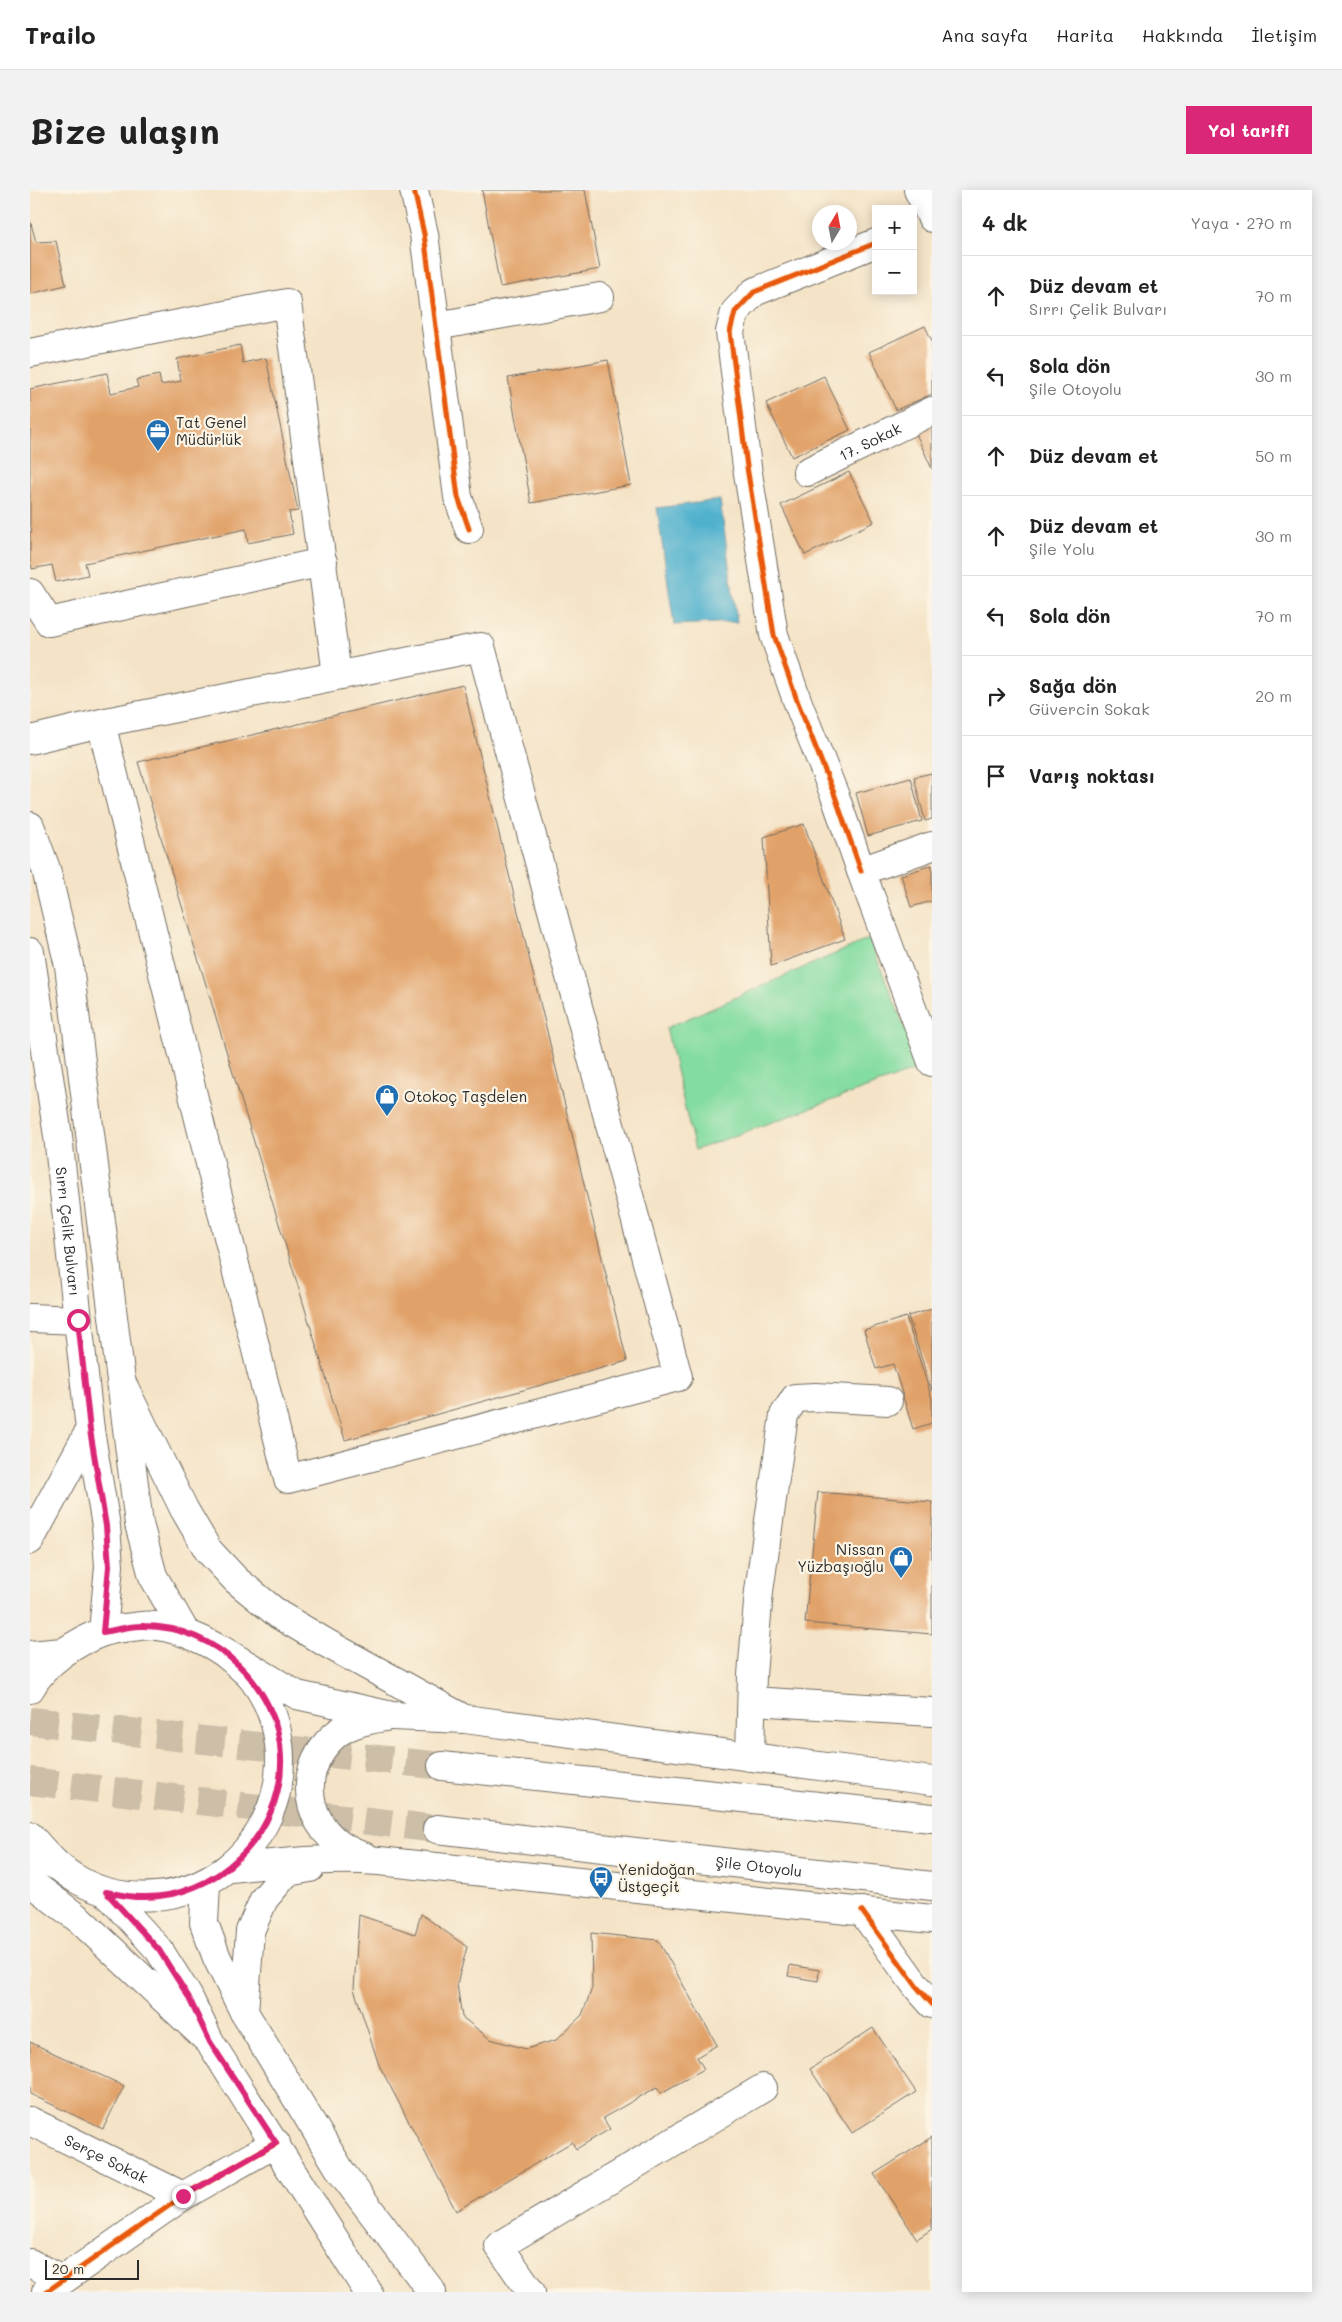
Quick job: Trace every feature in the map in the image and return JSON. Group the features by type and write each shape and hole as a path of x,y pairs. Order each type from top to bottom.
{"main road":[{"path":"414,190 424,234 458,497 469,529"},
{"path":"917,226 932,219 918,190"},
{"path":"872,245 754,292 735,312 730,332 747,467 774,635 932,1062"},
{"path":"436,326 600,297"},
{"path":"30,353 287,303 337,675"},
{"name":"17. Sokak","path":"807,472 932,412"},
{"path":"30,592 49,622 323,562"},
{"path":"30,740 101,723 481,647 678,1377 288,1479 101,723"},
{"path":"30,826 46,869 69,966 139,1524 153,1576 185,1632"},
{"path":"861,871 932,846"},
{"name":"Sırrı Çelik Bulvarı","path":"30,952 37,1033 58,1136 90,1430 106,1526 109,1566 103,1632"},
{"path":"30,1318 78,1320"},
{"path":"121,1381 184,1509 208,1550 236,1580 279,1614 328,1644 465,1719"},
{"path":"750,1757 759,1591 784,1415 795,1398 815,1397 888,1401"},
{"path":"30,1540 90,1430"},
{"path":"30,1689 34,1681 64,1652 103,1632 144,1626 185,1632 222,1650 297,1696 392,1716 465,1719 932,1781"},
{"path":"30,1854 57,1866 80,1882 106,1892 140,1897 174,1894 206,1883 230,1868 259,1836 276,1798 281,1756 273,1716 252,1678 222,1650"},
{"path":"30,1655 64,1652"},
{"path":"752,1702 932,1712"},
{"path":"367,1860 351,1853 331,1840 317,1820 310,1797 311,1774 320,1752 336,1734 357,1722 392,1716"},
{"path":"442,1766 932,1818"},
{"name":"Şile Otoyolu","path":"437,1829 932,1886"},
{"path":"30,1836 57,1866"},
{"path":"230,1868 367,1860 932,1919"},
{"path":"244,2012 250,1931 264,1899 288,1872 367,1860"},
{"path":"30,1882 80,1920 210,2042"},
{"path":"206,1883 204,1923 217,1958 244,2012 342,2173 432,2292"},
{"path":"106,1892 159,1950 188,1996 210,2042 276,2143 368,2292"},
{"path":"862,1912 916,1987 932,2004"},
{"path":"531,2292 499,2246 763,2088"},
{"name":"Serçe Sokak","path":"30,2121 183,2196"},
{"path":"30,2263 53,2286 183,2196 276,2143"}],"green space":[{"path":"869,939 921,1068 695,1150 666,1028"}],"water":[{"path":"720,500 737,622 674,625 657,508"}],"building":[{"path":"482,190 585,190 600,269 500,287"},
{"path":"30,220 36,242 56,241 66,285 30,294"},
{"path":"925,326 932,341 932,394 896,410 869,352"},
{"name":"Tat Genel Müdürlük","path":"240,345 243,363 266,358 298,511 289,512 293,534 248,543 246,529 85,563 88,575 56,582 52,565 32,569 30,560 30,532 32,532 30,523 30,389 107,373 111,393 138,387 136,380 159,375 161,385 181,381 177,359"},
{"path":"608,360 631,485 531,503 508,378"},
{"path":"824,376 850,430 792,457 766,403"},
{"path":"932,418 932,469 913,427"},
{"path":"849,472 874,522 805,555 781,505"},
{"path":"463,685 627,1361 345,1440 138,762"},
{"path":"932,773 932,819 925,821 914,777"},
{"path":"911,778 922,821 868,836 856,793"},
{"path":"804,824 845,939 771,966 764,837"},
{"path":"932,865 932,901 911,907 901,875"},
{"path":"932,1309 932,1391 908,1316"},
{"path":"906,1317 932,1399 932,1423 913,1429 893,1364 876,1369 864,1330"},
{"path":"818,1492 932,1502 932,1634 805,1623"},
{"path":"421,1914 467,1947 457,1984 462,2017 490,2039 526,2049 556,2040 582,2015 592,1988 591,1933 658,1940 717,2045 697,2057 704,2069 661,2093 657,2087 603,2118 610,2129 576,2149 572,2142 456,2211 379,2065 354,1989 359,1915 415,1934"},
{"path":"790,1965 819,1970 818,1981 788,1976"},
{"path":"873,2028 916,2092 852,2133 810,2069"},
{"path":"30,2042 124,2086 103,2129 30,2094"},
{"path":"932,2137 932,2229 917,2239 874,2174"}],"tunnel":[{"path":"30,1721 442,1766"},
{"path":"30,1781 437,1829"}],"cycle path":[{"path":"414,190 424,234 458,497 469,529"},
{"path":"861,871 835,796 798,703 774,635 747,467 730,332 735,312 754,292 872,245"},
{"path":"862,1911 917,1987 932,2004"},
{"path":"46,2292 183,2196 276,2143"}],"place":[{"name":"Tat Genel Müdürlük","path":"158,452"},
{"name":"Otokoç Taşdelen","path":"387,1117"},
{"name":"Nissan Yüzbaşıoğlu","path":"901,1579"},
{"name":"Yenidoğan Üstgeçit","path":"601,1899"}],"route":[{"path":"78,1320 90,1430 106,1526 109,1566 108,1598 103,1632 144,1626 185,1632 222,1650 252,1678 273,1716 281,1756 276,1798 259,1836 230,1868 206,1883 174,1894 140,1897 106,1892 159,1950 188,1996 210,2042 276,2143 183,2196"}]}
